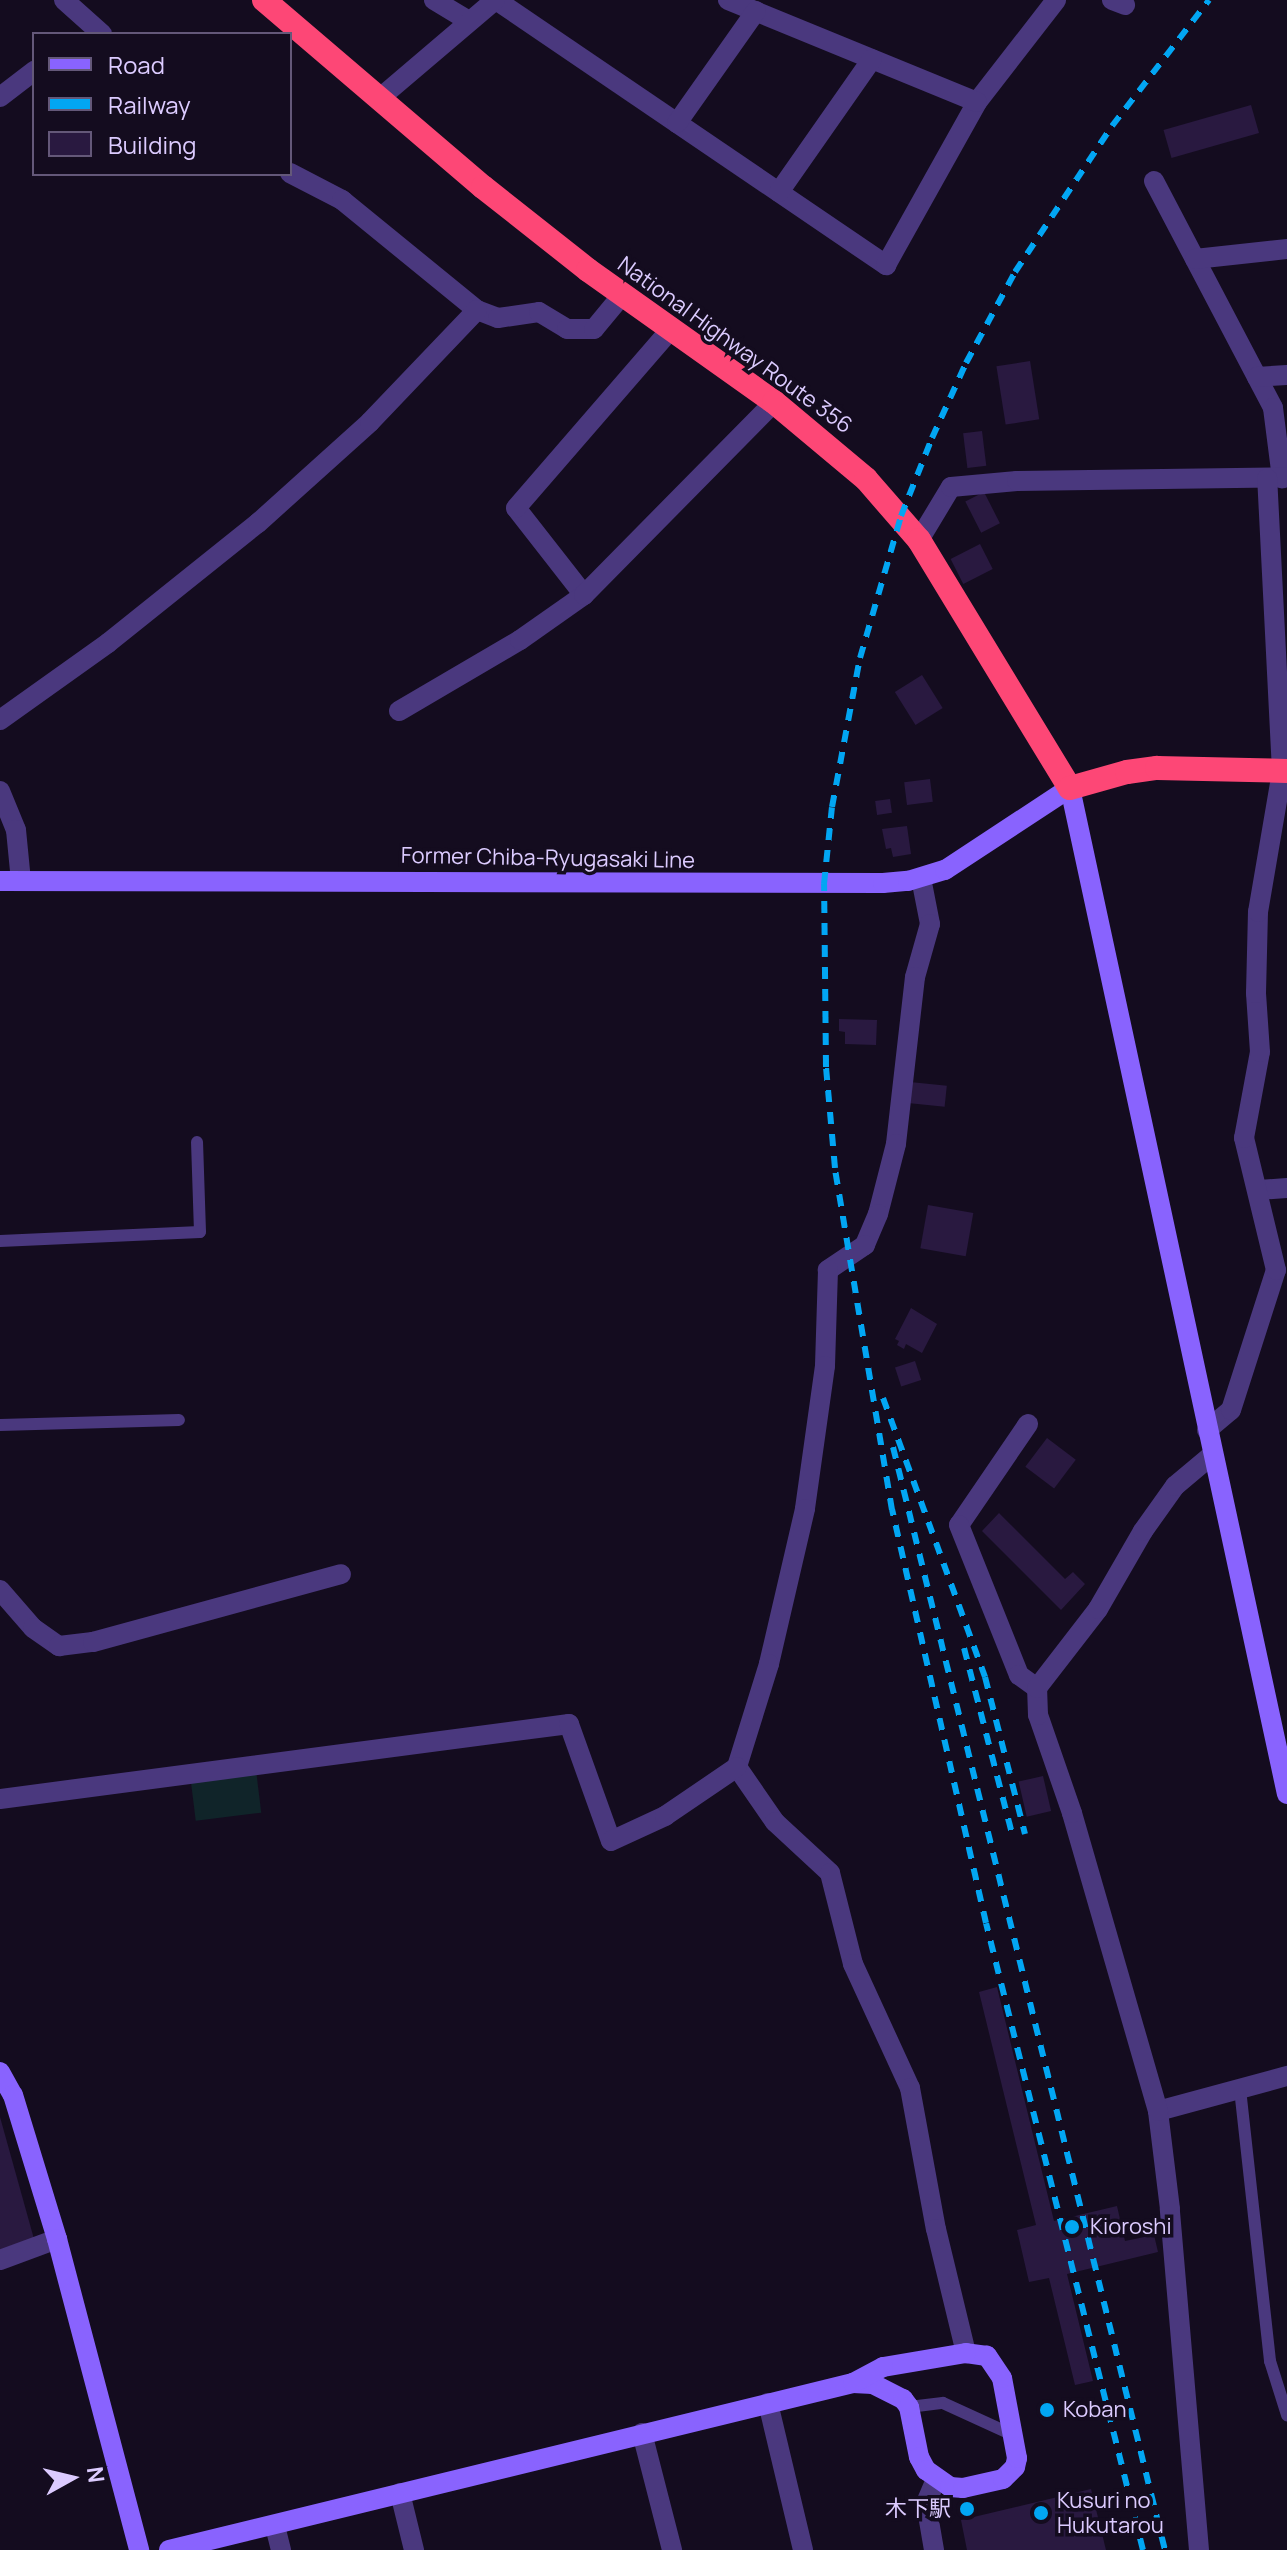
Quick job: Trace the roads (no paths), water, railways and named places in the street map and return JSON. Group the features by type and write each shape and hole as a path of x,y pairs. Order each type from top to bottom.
{"highway":[{"name":"National Highway Route 356","path":"264,0 483,187 623,294 774,402 866,479 919,540 1070,788"},
{"path":"1070,788 1127,772 1157,768 1284,771"}],"street":[{"path":"64,0 91,31"},
{"path":"434,0 469,21"},
{"path":"380,98 495,0 886,265 977,102 1056,0"},
{"path":"728,0 977,102"},
{"path":"677,123 756,11"},
{"path":"779,192 872,59"},
{"path":"0,97 32,73"},
{"path":"292,174 342,200 477,310 498,318 539,312 567,329 594,329 623,294"},
{"path":"1154,181 1273,408 1279,478 1284,771 1258,912 1256,993 1260,1052 1244,1138 1276,1270 1231,1410 1207,1430"},
{"path":"1195,259 1287,249"},
{"path":"0,720 108,643 258,523 370,422 477,310"},
{"path":"584,595 516,508 671,329"},
{"path":"1257,377 1287,375"},
{"path":"399,711 520,640 584,595 774,402"},
{"path":"919,540 951,487 1017,481 1279,478"},
{"path":"1070,788 1287,1794"},
{"name":"Former Chiba-Ryugasaki Line","path":"10,881 824,884 921,878 963,860 1070,788"},
{"path":"0,791 16,830 10,881"},
{"path":"0,1799 569,1724 611,1841 665,1816 737,1767 769,1664 805,1509 825,1366 828,1270 865,1245 878,1214 896,1144 915,977 930,924 921,878"},
{"path":"1259,1190 1287,1188"},
{"path":"1028,1424 959,1525 1019,1675 1037,1688"},
{"path":"1199,2550 1170,2209 1158,2111 1072,1813 1038,1715 1037,1688 1098,1609 1175,1486 1212,1455"},
{"path":"0,1590 33,1628 59,1646 93,1642 341,1574"},
{"path":"737,1767 775,1822 830,1873 853,1964 910,2088 936,2229 966,2353"},
{"path":"0,2072 13,2095 57,2239 139,2550"},
{"path":"1158,2111 1287,2076"},
{"path":"0,2260 57,2239"},
{"path":"169,2550 853,2383 883,2367 966,2353 987,2356 1002,2378 1017,2458 1010,2475 963,2488 936,2480 919,2457 909,2407 908,2379 922,2361"},
{"path":"853,2383 884,2387 909,2407"},
{"path":"768,2403 803,2550"},
{"path":"642,2433 672,2550"},
{"path":"934,2550 926,2503 936,2480"},
{"path":"400,2493 414,2550"},
{"path":"275,2526 281,2550"}],"lane":[{"path":"0,1241 200,1232 197,1142"},
{"path":"0,1425 179,1420"},
{"path":"1240,2089 1270,2361 1287,2415"},
{"path":"909,2407 943,2403 1013,2435"}],"railway":[{"path":"1143,2550 986,1923 892,1510 835,1168 826,1067 824,884 832,807 860,658 901,516 932,438 966,363 1015,272 1112,126 1209,0"},
{"path":"883,1398 985,1677 1025,1834"},
{"path":"893,1447 1165,2550"},
{"path":"964,1648 1013,1837"}],"place":[{"name":"Kioroshi","path":"1072,2227"},
{"name":"Koban","path":"1047,2410"},
{"name":"木下駅","path":"967,2509"},
{"name":"Kusuri no Hukutarou","path":"1041,2513"}]}
